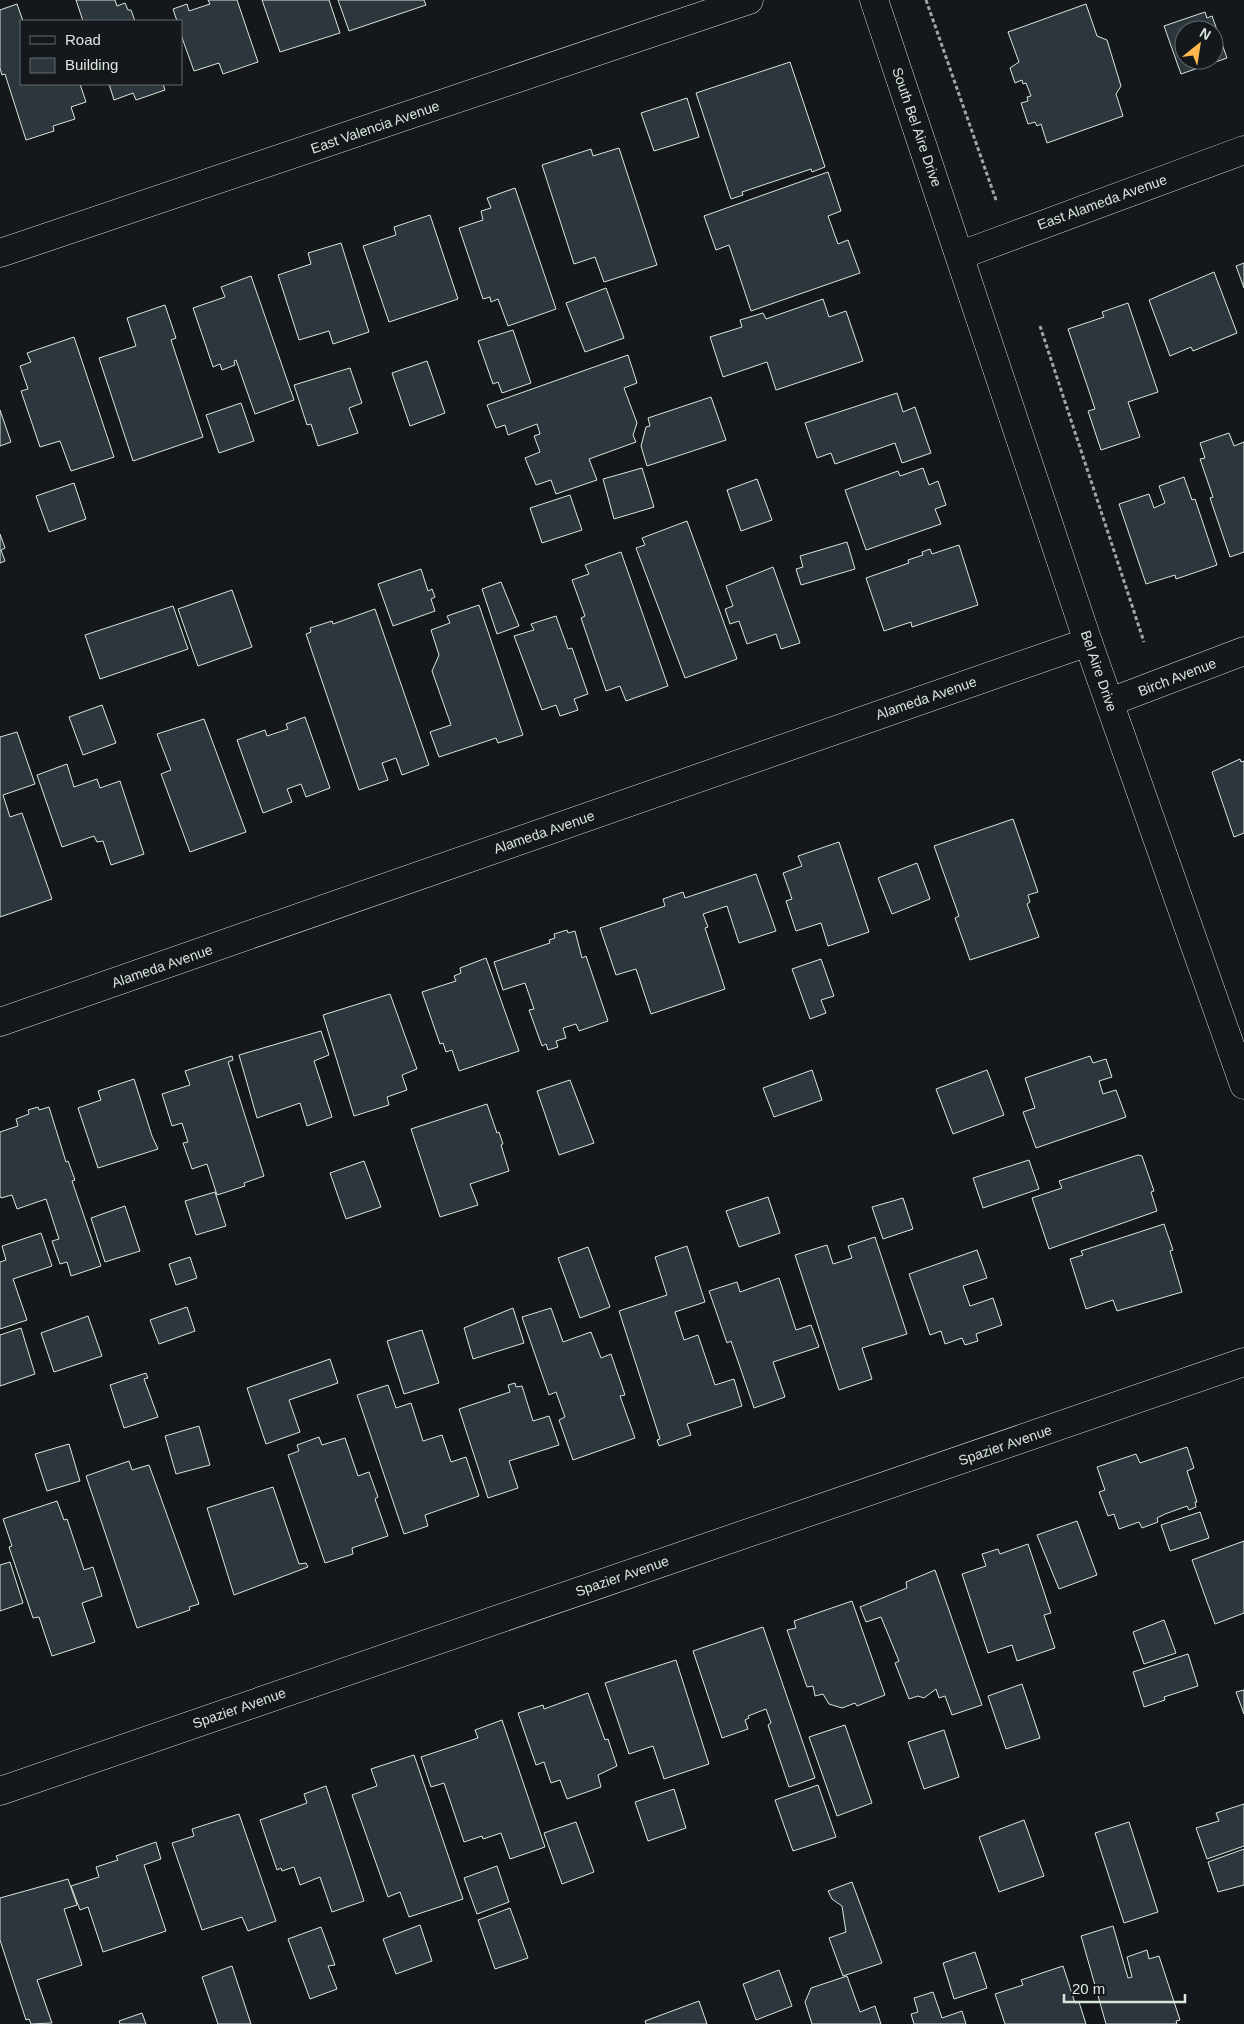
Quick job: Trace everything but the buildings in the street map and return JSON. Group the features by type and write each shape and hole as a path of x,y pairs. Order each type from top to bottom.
{"street":[{"name":"East Valencia Avenue","path":"0,253 749,0"},
{"name":"South Bel Aire Drive","path":"874,0 961,255"},
{"name":"East Alameda Avenue","path":"961,255 1244,150"},
{"name":"Bel Aire Drive","path":"961,255 1088,642 1244,1085"},
{"name":"Alameda Avenue","path":"0,1022 1088,642"},
{"name":"Birch Avenue","path":"1110,702 1244,651"},
{"name":"Spazier Avenue","path":"0,1791 1244,1362"}],"path":[{"path":"926,0 996,200"},
{"path":"1040,326 1144,642"}]}
